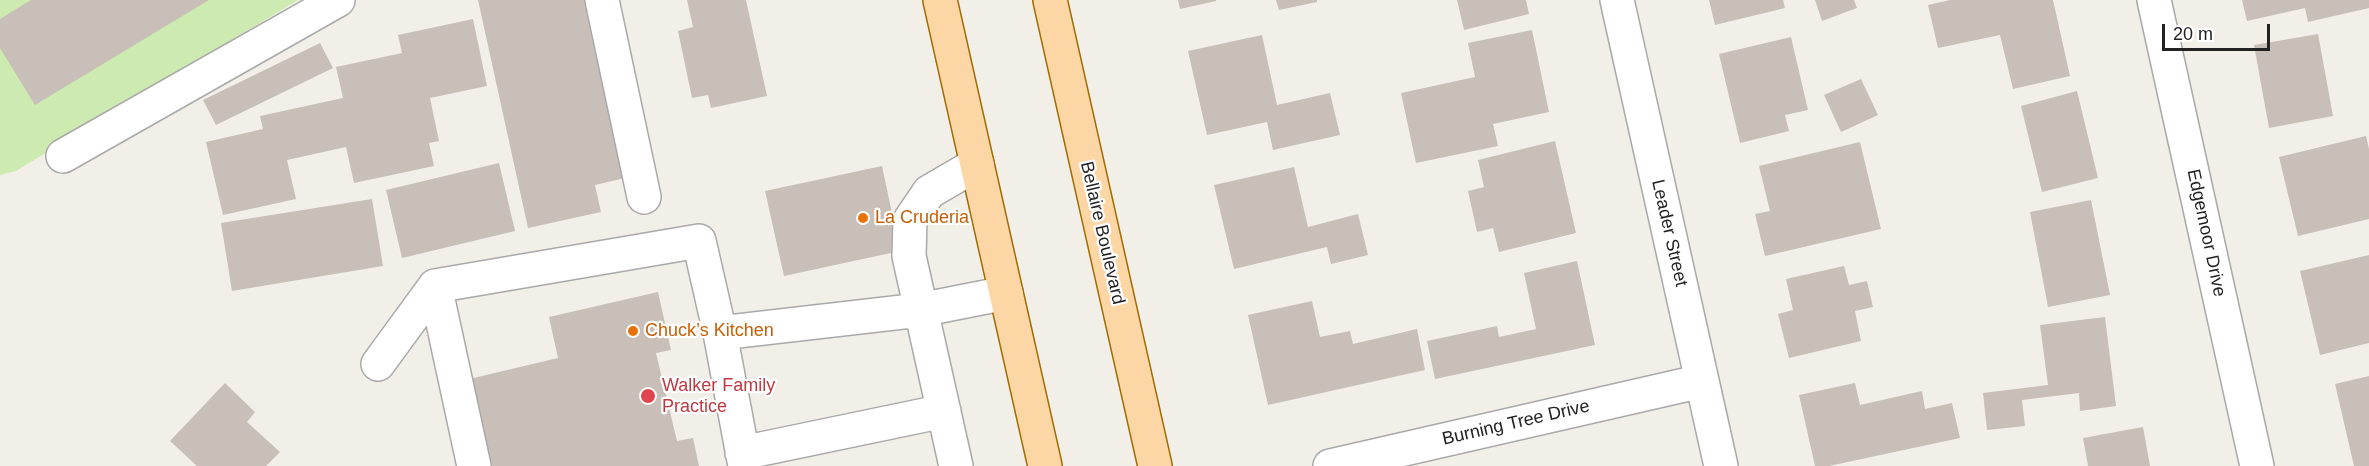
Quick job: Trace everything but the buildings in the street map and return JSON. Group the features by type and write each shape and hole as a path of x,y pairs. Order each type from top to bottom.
{"main road":[{"path":"940,0 1045,466"},
{"name":"Bellaire Boulevard","path":"1048,9 1155,466"}],"street":[{"path":"63,156 338,0"},
{"path":"602,0 644,197"},
{"name":"Leader Street","path":"1617,0 1721,466"},
{"name":"Edgemoor Drive","path":"2154,0 2257,466"},
{"path":"956,466 909,256 910,220 929,192 977,164"},
{"path":"378,364 435,286 699,241 720,333 743,460 944,411"},
{"path":"435,286 474,466"},
{"path":"720,333 920,310 1006,293"},
{"name":"Burning Tree Drive","path":"1330,466 1702,381"}],"green space":[{"path":"0,0 298,0 16,171 0,175"}],"place":[{"name":"La Cruderia","path":"863,218"},
{"name":"Chuck’s Kitchen","path":"633,331"},
{"name":"Walker Family Practice","path":"648,396"}]}
